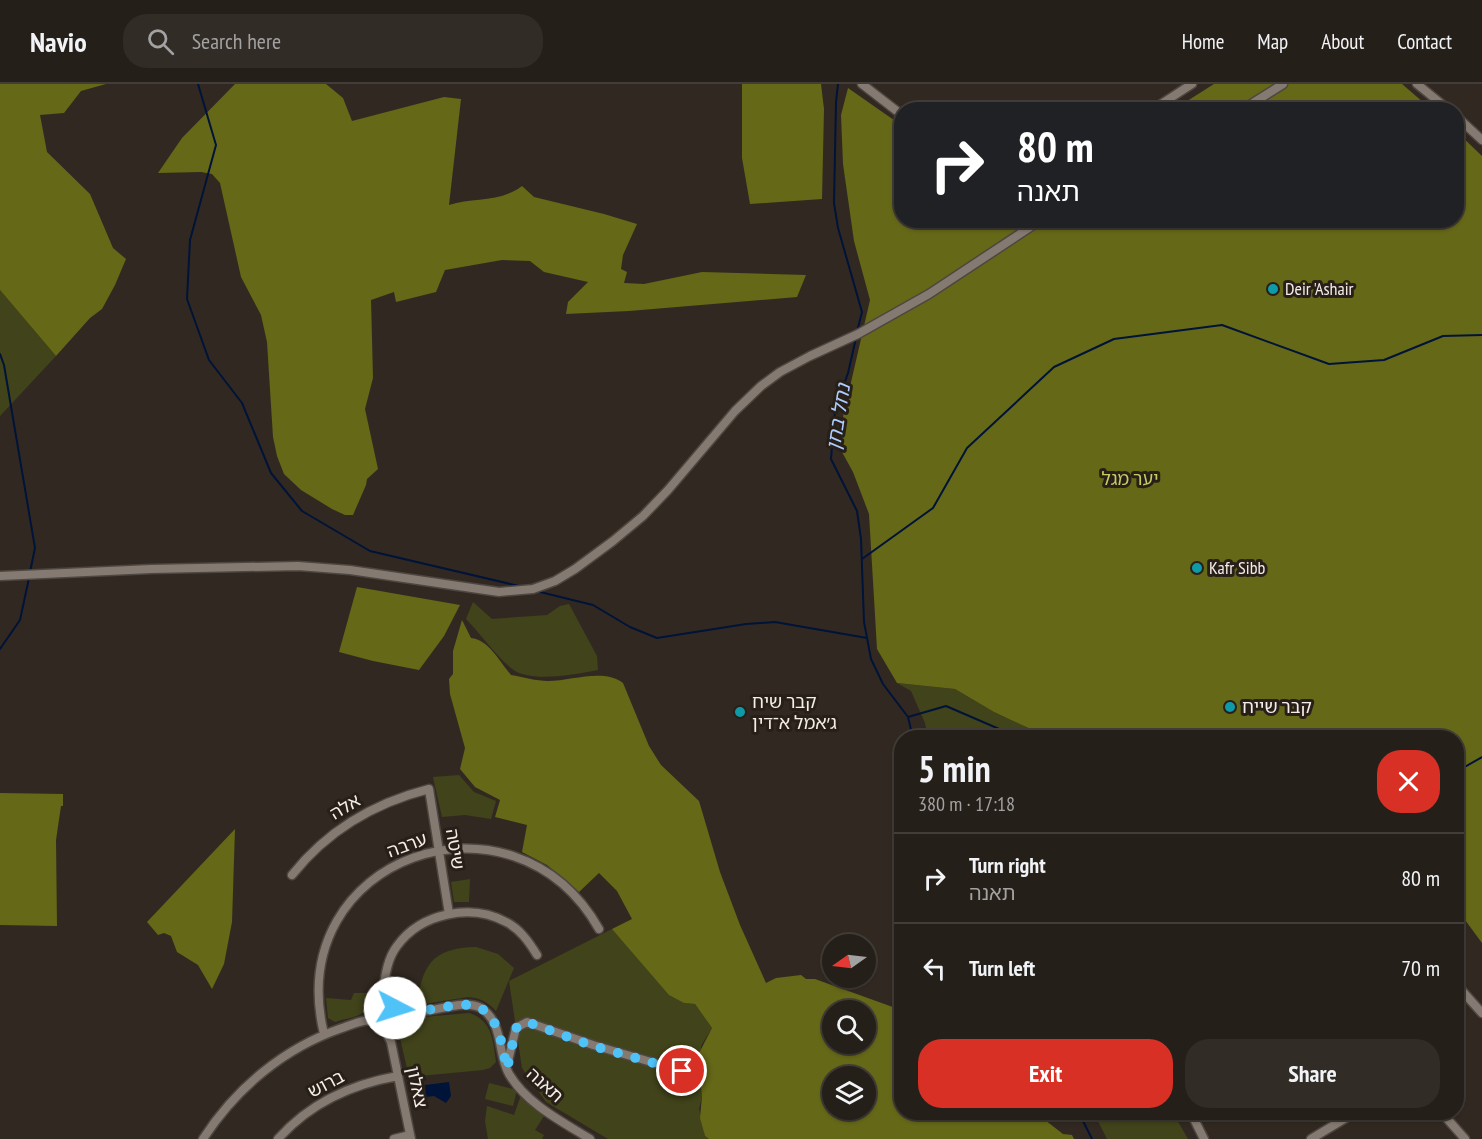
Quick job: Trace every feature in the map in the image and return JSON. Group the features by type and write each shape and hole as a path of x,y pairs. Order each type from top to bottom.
{"street":[{"path":"862,84 894,109"},
{"path":"1164,102 1192,84"},
{"path":"1255,102 1283,84"},
{"path":"1417,84 1439,102"},
{"path":"1464,123 1482,140"},
{"path":"0,576 298,566 350,570 499,592 533,589 555,581 575,569 643,516 735,411 761,386 780,372 858,334 929,294 1029,228"},
{"name":"שיטה","path":"429,789 449,914"},
{"name":"אלה","path":"292,875 315,849 342,826 391,801 429,789"},
{"name":"ערבה","path":"324,1034 318,994 321,962 331,932 358,892 378,874 416,857 439,851 488,850 530,863 552,875 572,892 598,928"},
{"path":"379,1016 391,956 405,937 425,922 449,914 483,915 505,921 522,934 537,955"},
{"path":"385,983 394,1007"},
{"path":"1464,993 1482,1013"},
{"name":"תאנה","path":"379,1016 386,1004 411,1012 464,1005 482,1009 496,1027 507,1069 519,1087 531,1100 590,1139"},
{"name":"צאלון","path":"391,1042 398,1014 394,1007"},
{"name":"תאנה","path":"395,1023 411,1012"},
{"path":"203,1139 223,1110 262,1072 297,1048 324,1034 379,1016 395,1023"},
{"name":"צאלון","path":"379,1016 391,1042 410,1137"},
{"path":"507,1069 516,1028 527,1022 593,1046 682,1071"},
{"name":"ברוש","path":"278,1139 295,1121 322,1102 374,1080 398,1076"},
{"path":"1194,1120 1204,1139"},
{"path":"1311,1139 1342,1120"},
{"path":"1448,1120 1465,1139"},
{"path":"394,1139 410,1137"}],"green space":[{"path":"0,84 106,84 81,91 64,113 40,115 47,152 90,194 113,248 126,259 102,309 90,318 56,356 0,290"},
{"path":"235,84 326,84 343,98 352,121 444,97 461,99 449,205 505,195 522,186 534,197 637,224 623,255 621,269 627,272 624,283 644,284 702,272 806,275 797,297 566,314 568,302 588,282 544,272 530,261 502,260 445,270 436,292 396,302 394,292 371,300 373,378 365,409 378,469 367,479 353,515 345,515 301,490 284,474 277,456 273,437 267,342 261,315 241,277 220,183 212,174 201,172 158,173 182,138"},
{"path":"742,84 821,84 824,109 822,199 750,204 742,158"},
{"path":"1214,84 1402,84 1423,102 1186,102"},
{"name":"יער מגל","path":"848,88 894,120 894,228 1464,228 1464,139 1482,156 1482,943 1464,919 1464,730 1033,730 994,712 955,689 897,683 877,649 869,514 853,472 837,443 870,300 854,241 843,164 841,115"},
{"path":"0,290 56,356 0,416"},
{"path":"357,587 460,605 444,636 419,670 339,652"},
{"path":"473,602 492,619 547,615 560,606 569,604 597,656 598,670 553,677 529,676 519,673 499,657 466,619"},
{"path":"462,620 471,638 488,647 511,675 548,681 606,676 623,683 649,746 661,765 699,801 720,872 740,925 766,983 776,978 801,975 806,979 822,982 822,988 840,988 873,1000 822,1000 822,1054 876,1054 876,1001 894,1007 894,1120 1045,1120 1063,1134 1072,1135 1074,1139 709,1139 705,1136 700,1118 702,1096 697,1057 712,1028 695,1004 684,1003 669,995 612,929 632,919 617,891 599,873 579,892 547,865 522,852 527,825 495,817 500,800 475,787 460,769 465,748 450,694 449,679 453,674 453,651"},
{"path":"897,683 955,689 994,712 1033,730 926,730 911,691"},
{"path":"459,775 474,792 496,801 491,819 465,815 442,817 433,777"},
{"path":"0,793 63,794 63,806 61,806 56,840 57,926 0,925"},
{"path":"235,829 232,922 224,964 212,989 198,965 177,952 171,936 164,933 158,935 147,922"},
{"path":"470,879 469,902 454,902 451,882"},
{"path":"612,929 684,1003 695,1004 712,1028 701,1046 702,1096 699,1109 705,1136 709,1139 608,1139 546,1102 522,1068 509,981"},
{"path":"476,947 498,954 514,968 496,1011 484,1001 468,997 411,1006 398,1000 394,994 419,993 430,963 437,957 453,950"},
{"path":"354,993 372,993 364,1012 335,1022 328,1018 326,998 351,1000"},
{"path":"469,1013 477,1016 487,1026 496,1062 490,1068 483,1070 409,1077 400,1038 407,1022 412,1018"},
{"path":"489,1083 517,1090 513,1106 485,1099"},
{"path":"521,1095 544,1116 535,1130 544,1135 542,1139 488,1139 485,1121 487,1106 514,1115"},
{"path":"1098,1120 1177,1120 1188,1139 1107,1139"}],"water":[{"path":"449,1082 451,1096 446,1103 434,1096 426,1097 425,1085"}],"waterway":[{"path":"198,84 216,145 190,240 187,299 209,360 242,403 271,473 302,511 370,551 519,586"},
{"name":"נחל בחן","path":"838,84 834,203 838,228 862,312 857,332"},
{"path":"862,559 933,508 967,448 1054,367 1114,339 1222,325 1329,364 1384,360 1443,336 1482,335"},
{"name":"נחל בחן","path":"856,338 848,373 835,410 831,459 857,511 861,539 864,622 871,659 883,684 908,717 911,730"},
{"path":"0,354 4,365 35,548 30,572"},
{"path":"0,649 20,620 29,578"},
{"path":"536,591 593,605 630,627 657,638 746,624 775,622 867,638"},
{"path":"908,717 946,706 1002,730"},
{"path":"1464,767 1482,757"},
{"name":"נחל בחן","path":"1082,1120 1092,1139"}],"place":[{"name":"Deir 'Ashair","path":"1273,289"},
{"name":"Kafr Sibb","path":"1197,568"},
{"name":"קבר שייח","path":"1230,707"},
{"name":"קבר שיח ג׳אמל א־דין","path":"740,712"}],"route":[{"path":"395,1008 411,1012 464,1005 477,1006 488,1014 496,1027 507,1069 516,1028 527,1022 593,1046 682,1071"}]}
